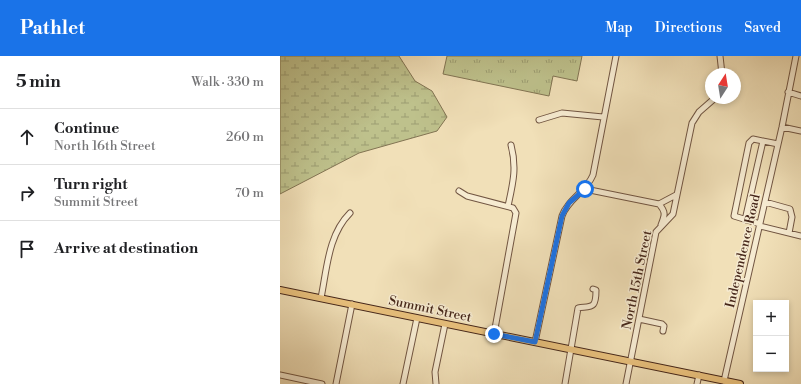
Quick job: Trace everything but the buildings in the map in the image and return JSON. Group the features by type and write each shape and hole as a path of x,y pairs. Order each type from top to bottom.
{"main road":[{"name":"Summit Street","path":"280,290 740,384"}],"street":[{"path":"535,342 562,216 569,203 585,189 593,175 616,56"},
{"path":"720,56 721,68"},
{"name":"Independence Road","path":"724,381 782,127 788,92 799,56"},
{"path":"788,92 801,96"},
{"name":"North 15th Street","path":"626,384 656,232 673,214 692,123 699,112 708,104"},
{"path":"539,120 562,113 581,114 603,118"},
{"path":"782,127 801,131"},
{"path":"778,144 753,139 749,143 734,212 737,217 745,220 801,236"},
{"path":"745,220 763,140"},
{"path":"508,206 513,184 515,162 511,145"},
{"path":"585,189 659,204 664,210 665,216 661,226"},
{"path":"459,191 467,196 508,206 513,208 516,212 494,334"},
{"path":"659,204 676,195"},
{"path":"765,202 790,208 792,217 789,233"},
{"path":"321,298 334,235 341,222 350,213"},
{"path":"565,384 572,350 570,344 578,308 590,308 593,306 596,290 592,288"},
{"path":"336,384 352,304"},
{"path":"403,384 417,318"},
{"path":"639,319 662,324 664,326 663,331"},
{"path":"436,384 435,372 445,324"},
{"path":"280,375 322,384"},
{"path":"697,384 699,376"}],"green space":[{"path":"280,56 399,56 415,81 432,91 447,117 437,131 359,153 280,194"},
{"path":"447,56 582,56 577,81 553,76 549,96 443,74"}],"route":[{"path":"494,334 535,342 564,209 578,194 585,189"}]}
